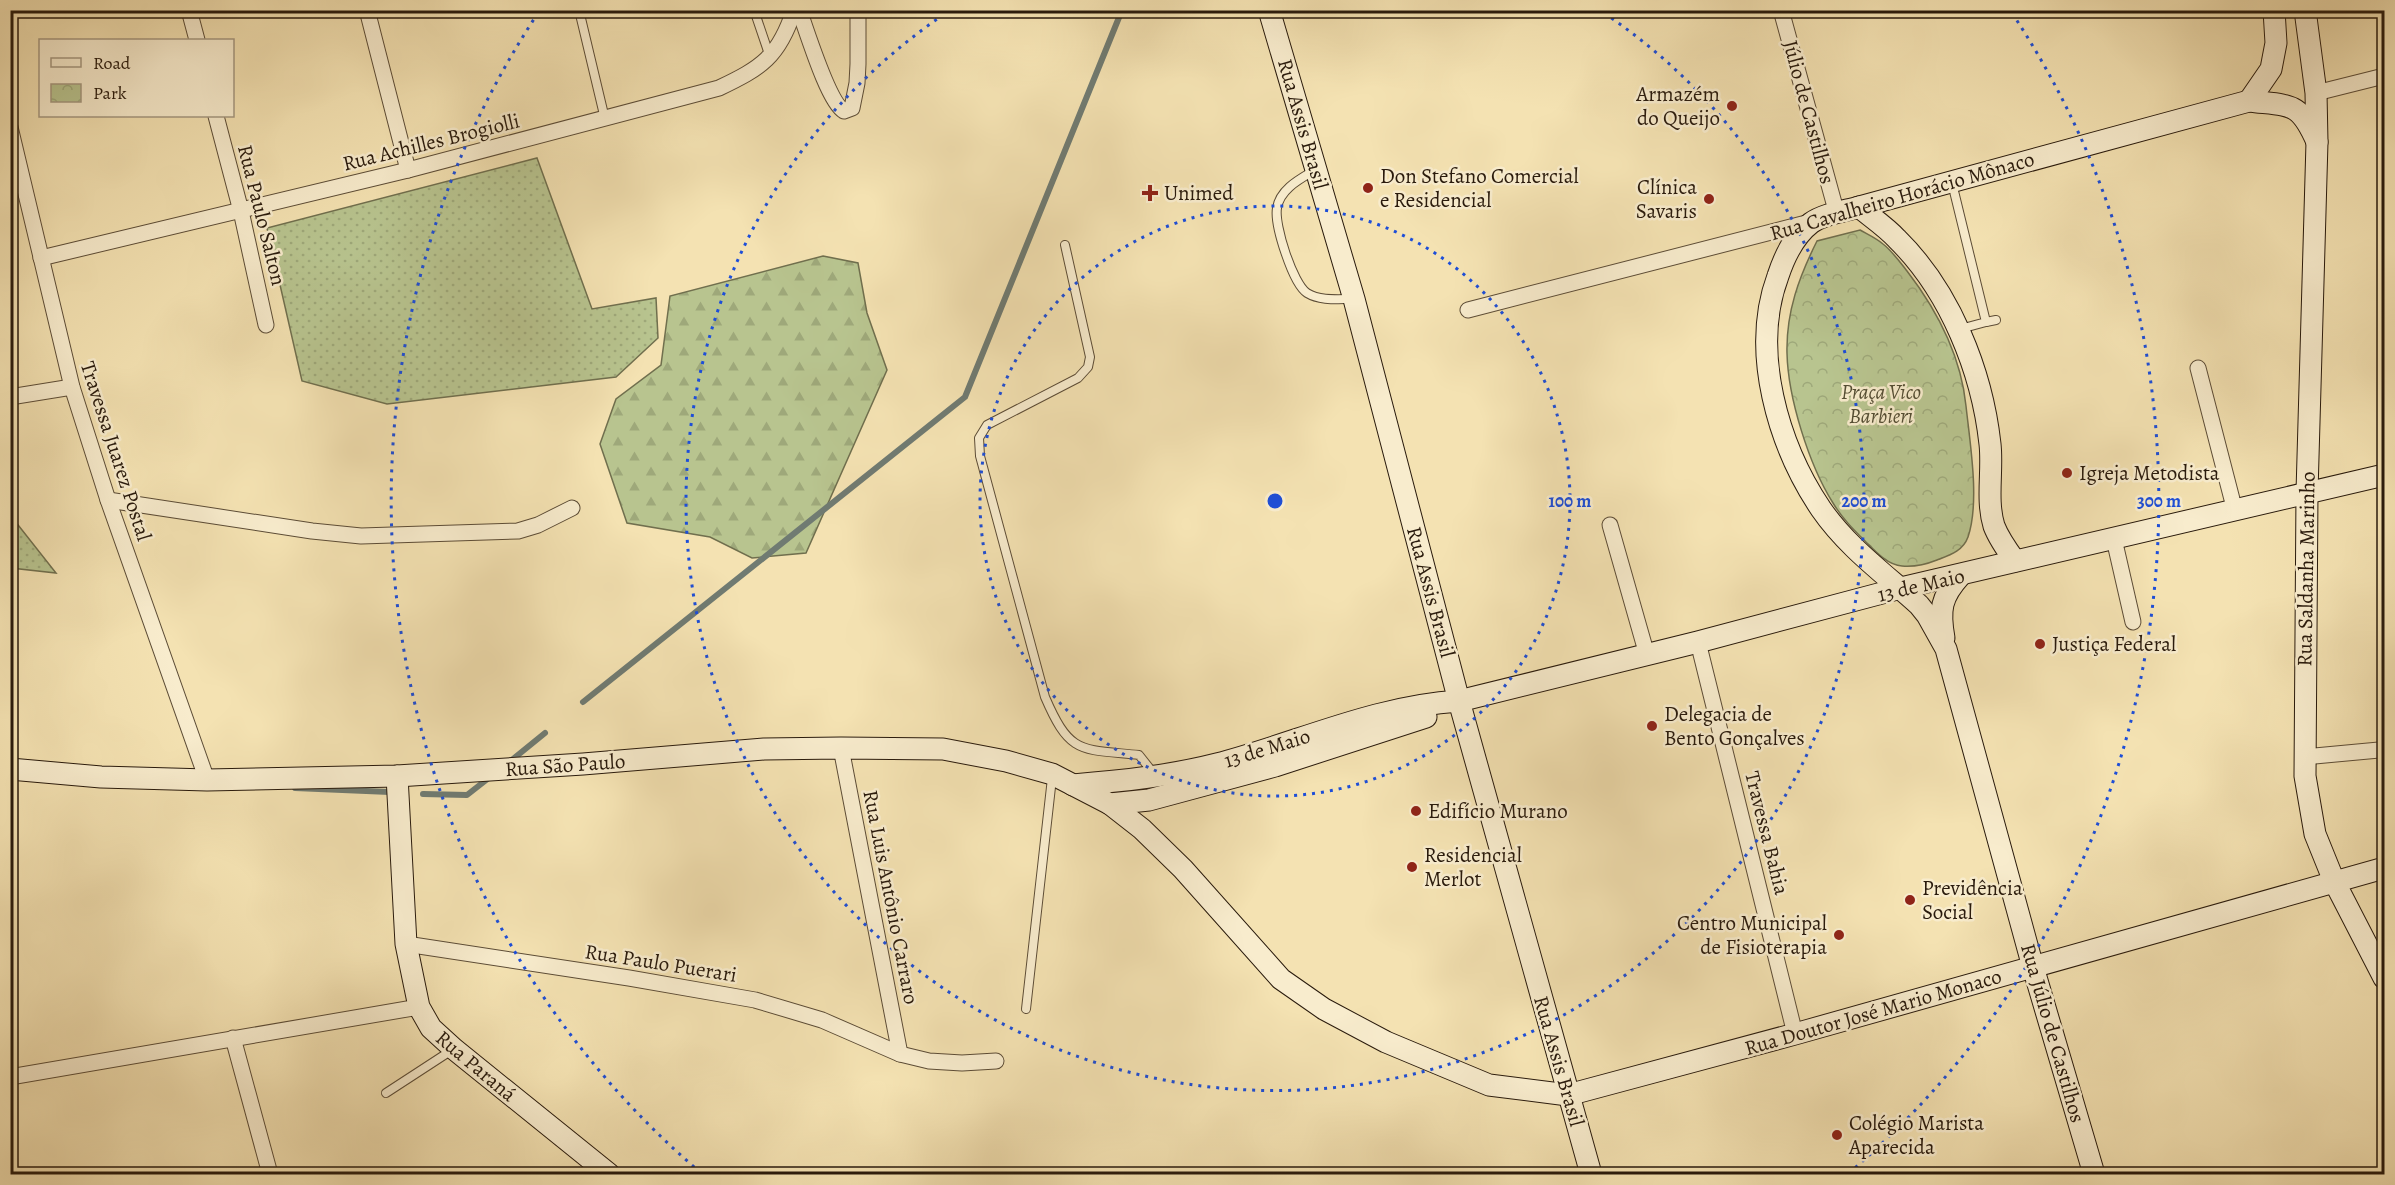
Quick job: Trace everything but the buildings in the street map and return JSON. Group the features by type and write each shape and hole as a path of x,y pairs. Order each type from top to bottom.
{"main road":[{"name":"Rua Assis Brasil","path":"1269,10 1354,299 1459,701 1591,1174"},
{"path":"2249,101 2271,69 2276,43 2274,10"},
{"name":"Rua Saldanha Marinho","path":"2305,10 2316,93 2317,142 2307,492 2304,757 2315,834 2334,881 2385,978"},
{"name":"Rua Cavalheiro Horácio Mônaco","path":"1813,221 2249,101 2286,105 2297,110 2307,119 2317,142"},
{"path":"1859,207 1897,239 1918,263 1944,299 1959,329 1974,372 1989,431 1992,460 1991,513 2002,543 2015,561"},
{"name":"Rua Júlio de Castilhos","path":"1813,221 1795,239 1784,258 1771,294 1766,348 1770,382 1791,454 1821,510 1854,549 1901,588 1927,615 1946,649"},
{"name":"13 de Maio","path":"1073,785 1155,776 1217,764 1367,718 1432,703 1459,701 1698,642 1901,588 2385,475"},
{"name":"Rua Júlio de Castilhos","path":"1960,576 1948,590 1943,601 1941,622 1946,649 2033,967 2094,1174"},
{"name":"13 de Maio","path":"1110,804 1149,800 1275,766 1435,713 1459,701"},
{"name":"Rua São Paulo","path":"10,769 100,777 207,780 397,776 764,749 842,748 943,749 1006,761 1052,774 1110,804 1142,829 1207,895 1281,979 1324,1009 1386,1042 1489,1085 1568,1095"},
{"path":"1142,829 1132,802 1133,795 1194,777 1217,764"},
{"name":"Rua Paraná","path":"397,776 406,944 419,1007 431,1028 454,1049 609,1174"},
{"name":"Rua Doutor José Mario Monaco","path":"1568,1095 1795,1034 2385,868"}],"street":[{"path":"189,10 197,39"},
{"path":"367,10 408,170"},
{"name":"Rua Achilles Brogiolli","path":"41,258 408,170 719,88 749,74 770,58 787,30 794,10"},
{"path":"799,10 831,93 844,111 852,108 857,83 858,10"},
{"name":"Júlio de Castilhos","path":"1780,10 1837,214"},
{"path":"2316,93 2385,76"},
{"name":"Rua Paulo Salton","path":"216,117 241,211 266,325"},
{"name":"Travessa Juarez Postal","path":"10,127 14,161 41,258 72,387 108,500 207,780"},
{"name":"Rua Cavalheiro Horácio Mônaco","path":"1468,310 1813,221"},
{"path":"2198,368 2235,511"},
{"path":"10,397 72,387"},
{"path":"108,500 312,531 361,536 518,531 538,525 572,508"},
{"path":"1610,525 1647,655"},
{"path":"2114,539 2133,622"},
{"name":"Travessa Bahia","path":"1698,642 1795,1034"},
{"name":"Rua Luis Antônio Carraro","path":"842,748 900,1054"},
{"path":"2304,757 2379,750"},
{"name":"Rua Paulo Puerari","path":"406,944 755,1000 822,1020 900,1054 929,1061 962,1063 996,1061"},
{"path":"10,1077 419,1007"},
{"path":"233,1038 270,1174"}],"lane":[{"path":"579,10 605,119"},
{"path":"754,10 770,58"},
{"path":"1316,169 1294,182 1283,195 1277,208 1278,222 1292,274 1300,287 1318,298 1354,299"},
{"path":"1952,181 1986,322"},
{"path":"1065,245 1090,357 1088,367 1078,378 987,425 979,438 980,456 1045,697 1054,718 1065,737 1084,749 1139,755 1155,776"},
{"path":"1959,329 1996,320"},
{"path":"1026,1009 1052,774"},
{"path":"386,1093 454,1049"}],"green space":[{"path":"537,158 592,309 656,298 658,338 616,377 387,404 302,381 267,228"},
{"name":"Praça Vico Barbieri","path":"1860,230 1890,250 1918,286 1946,334 1963,387 1973,472 1972,523 1966,542 1956,552 1920,565 1902,566 1886,560 1840,514 1824,487 1808,451 1791,390 1787,338 1791,309 1805,268 1817,241"},
{"path":"823,256 858,263 867,313 887,370 806,553 752,558 710,537 627,523 600,444 616,399 661,365 670,296"},
{"path":"11,516 56,573 11,568"}],"waterway":[{"path":"583,702 965,397 1122,10"},
{"path":"508,763 545,733"},
{"path":"423,794 467,795 490,777"},
{"path":"295,788 390,792"}],"place":[{"name":"Armazém do Queijo","path":"1732,106"},
{"name":"Don Stefano Comercial e Residencial","path":"1368,188"},
{"name":"Unimed","path":"1150,193"},
{"name":"Clínica Savaris","path":"1709,199"},
{"name":"Igreja Metodista","path":"2067,473"},
{"name":"Justiça Federal","path":"2040,644"},
{"name":"Delegacia de Bento Gonçalves","path":"1652,726"},
{"name":"Edifício Murano","path":"1416,811"},
{"name":"Residencial Merlot","path":"1412,867"},
{"name":"Previdência Social","path":"1910,900"},
{"name":"Centro Municipal de Fisioterapia","path":"1839,935"},
{"name":"Colégio Marista Aparecida","path":"1837,1135"}]}
